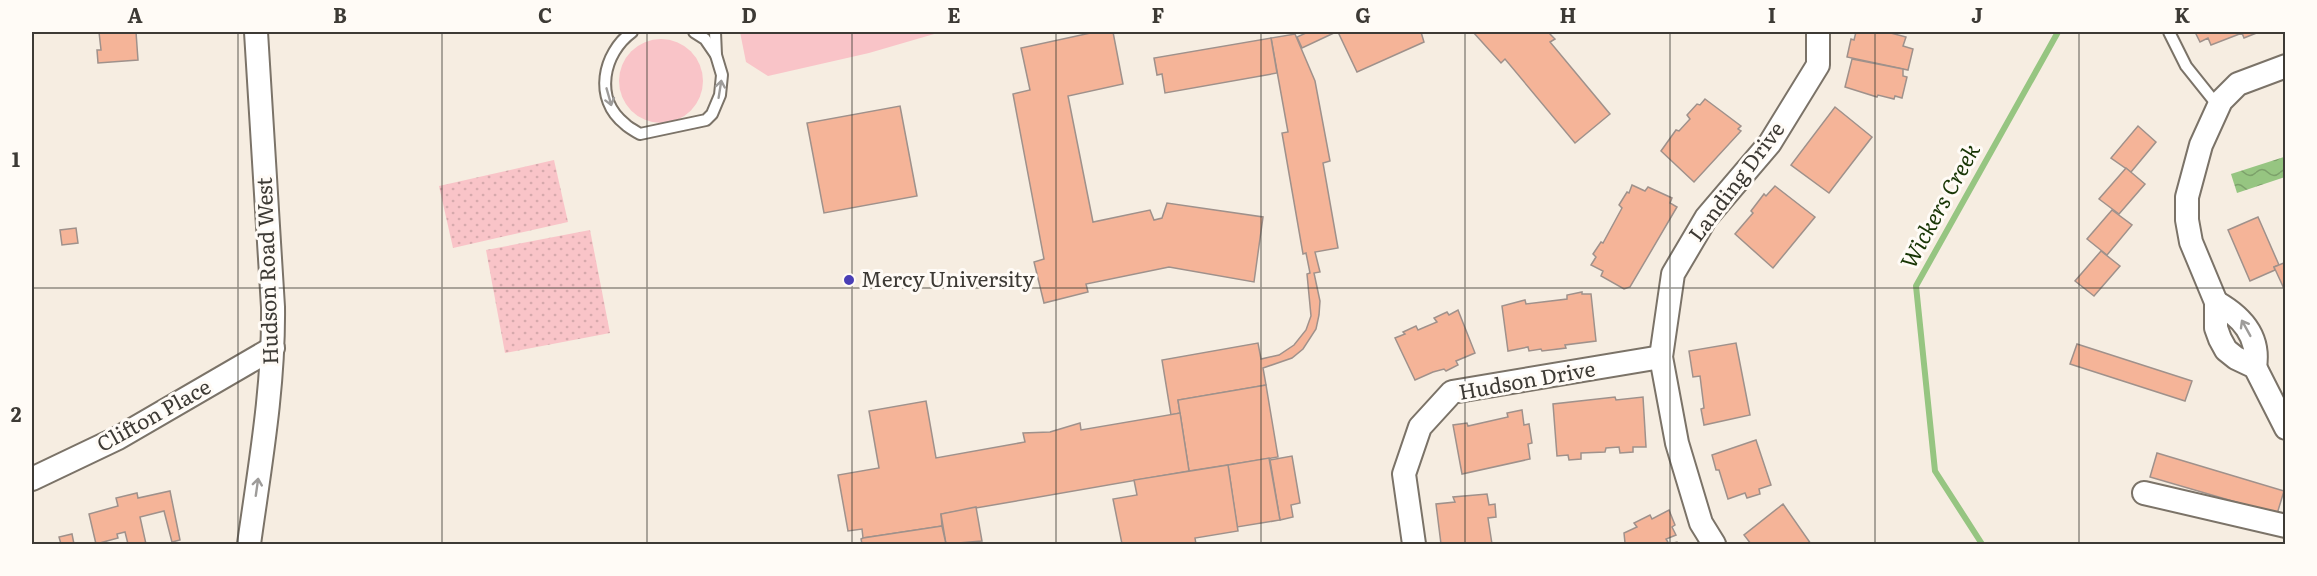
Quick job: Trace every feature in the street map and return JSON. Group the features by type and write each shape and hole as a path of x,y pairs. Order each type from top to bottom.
{"street":[{"name":"Hudson Road West","path":"249,544 268,414 273,348 273,307 256,32"},
{"name":"Landing Drive","path":"1713,544 1701,523 1677,443 1661,357 1673,274 1706,218 1770,142 1818,65 1818,32"},
{"path":"2283,415 2254,367 2256,356 2252,339 2243,321 2235,312 2216,302 2192,242 2187,220 2187,197 2201,145 2218,106 2228,92 2238,84 2286,66"},
{"name":"Clifton Place","path":"32,479 118,438 273,348"},
{"name":"Hudson Drive","path":"1414,544 1404,474 1420,427 1452,392 1661,357"},
{"path":"2144,493 2286,526"}],"lane":[{"path":"632,32 621,40 611,55 606,73 606,91 612,109 623,123 640,134 706,120 712,114 720,95 722,75 716,55 715,32"},
{"path":"694,32 705,39 716,55"},
{"path":"2169,32 2186,66 2218,106"}],"shaded area":[{"path":"740,32 941,32 869,53 768,76 746,62"},
{"path":"653,39 669,39 685,46 696,57 703,73 700,97 691,111 669,123 653,123 637,116 626,105 619,89 619,73 626,57 637,46"},
{"path":"554,160 568,222 453,248 439,186"},
{"path":"590,230 610,333 505,353 486,250"}],"water":[{"path":"2284,157 2285,177 2237,193 2231,174"}],"building":[{"path":"99,32 136,32 138,60 98,63 97,50 101,50"},
{"path":"1095,32 1113,32 1123,84 1068,96 1093,222 1150,210 1154,220 1162,218 1167,203 1263,217 1254,282 1169,267 1086,284 1088,292 1044,303 1034,262 1044,259 1013,94 1030,90 1021,48"},
{"path":"1308,32 1336,32 1302,48 1297,37"},
{"path":"1338,32 1421,32 1424,42 1357,72"},
{"path":"1473,32 1548,32 1555,39 1550,42 1610,114 1575,143 1505,59 1501,63"},
{"path":"1856,32 1887,32 1906,37 1903,46 1913,49 1908,70 1847,57 1851,39 1854,40"},
{"path":"2195,32 2259,32 2244,38 2242,33 2211,45 2208,38 2200,42"},
{"path":"1295,34 1315,81 1330,161 1323,163 1338,248 1315,252 1320,272 1314,273 1320,301 1316,329 1303,349 1292,358 1263,368 1266,385 1178,400 1180,413 1171,415 1162,360 1258,343 1261,359 1279,355 1294,345 1306,330 1311,316 1307,274 1310,273 1306,253 1303,254 1282,133 1288,132 1271,38"},
{"path":"1271,38 1277,73 1165,93 1162,74 1157,75 1154,58"},
{"path":"1852,59 1903,69 1903,76 1907,77 1902,98 1895,96 1894,99 1878,95 1877,97 1845,87"},
{"path":"1705,99 1741,126 1738,129 1741,131 1694,182 1661,151 1676,130 1679,131 1690,119 1687,115"},
{"path":"900,106 917,196 824,213 807,123"},
{"path":"1835,107 1872,137 1829,193 1791,165"},
{"path":"2138,126 2156,142 2131,172 2111,158"},
{"path":"2126,168 2145,184 2119,214 2099,199"},
{"path":"1632,185 1645,191 1648,187 1672,198 1670,203 1677,207 1630,287 1624,289 1601,276 1603,271 1591,265 1596,257 1593,254 1601,242 1603,243 1622,208 1619,205 1627,192 1629,193"},
{"path":"1775,186 1815,217 1773,268 1735,234 1753,213 1751,211 1764,194 1766,196"},
{"path":"2112,210 2132,225 2107,255 2087,239"},
{"path":"2258,217 2279,265 2274,267 2275,270 2250,281 2228,230"},
{"path":"76,228 78,243 62,245 60,230"},
{"path":"2101,251 2120,266 2094,296 2075,281"},
{"path":"2286,262 2286,293 2274,267"},
{"path":"1582,292 1582,294 1591,294 1596,341 1542,351 1541,349 1529,351 1528,347 1508,351 1502,306 1525,300 1526,304 1567,299 1567,295"},
{"path":"1458,310 1475,353 1456,361 1458,365 1446,371 1444,369 1433,372 1415,380 1395,338 1416,326 1418,330 1437,322 1434,318 1447,312 1449,315"},
{"path":"1736,343 1750,415 1704,425 1700,376 1693,377 1689,351"},
{"path":"2077,344 2192,381 2185,401 2070,364"},
{"path":"1266,385 1278,457 1189,471 1178,400"},
{"path":"1615,397 1616,400 1643,397 1646,447 1633,447 1633,452 1620,453 1619,447 1606,448 1605,452 1581,453 1581,459 1569,460 1568,455 1557,456 1553,404"},
{"path":"926,401 936,458 1025,442 1023,433 1050,432 1080,423 1081,430 1180,413 1189,471 941,514 942,526 863,538 862,529 848,531 838,475 879,468 869,411"},
{"path":"1522,410 1524,425 1529,424 1532,443 1528,444 1530,459 1462,474 1453,425 1467,423 1468,426 1508,417 1507,413"},
{"path":"1756,440 1771,485 1759,489 1760,494 1747,498 1745,493 1728,499 1712,455"},
{"path":"2157,453 2284,491 2277,514 2150,477"},
{"path":"1292,456 1300,503 1291,505 1293,517 1280,520 1270,460"},
{"path":"1269,458 1280,520 1237,527 1228,465"},
{"path":"1228,465 1238,531 1195,538 1196,544 1122,544 1113,499 1137,495 1134,480"},
{"path":"170,491 180,540 172,542 164,511 140,517 146,544 128,544 125,532 117,534 118,538 96,544 89,514 118,506 116,498 137,493 138,498"},
{"path":"1487,494 1489,505 1495,504 1496,517 1488,518 1492,544 1441,544 1436,504 1455,502 1453,497"},
{"path":"1783,504 1811,544 1751,544 1744,535"},
{"path":"976,507 982,541 946,544 941,514"},
{"path":"1669,510 1676,535 1666,539 1669,544 1625,543 1624,533 1637,527 1634,523 1650,515 1652,519"},
{"path":"942,526 946,544 862,544 861,539 863,538"},
{"path":"72,534 74,544 61,544 59,537"}],"waterway":[{"name":"Wickers Creek","path":"1982,544 1935,471 1916,286 2058,32"}],"place":[{"name":"Mercy University","path":"849,280"}]}
